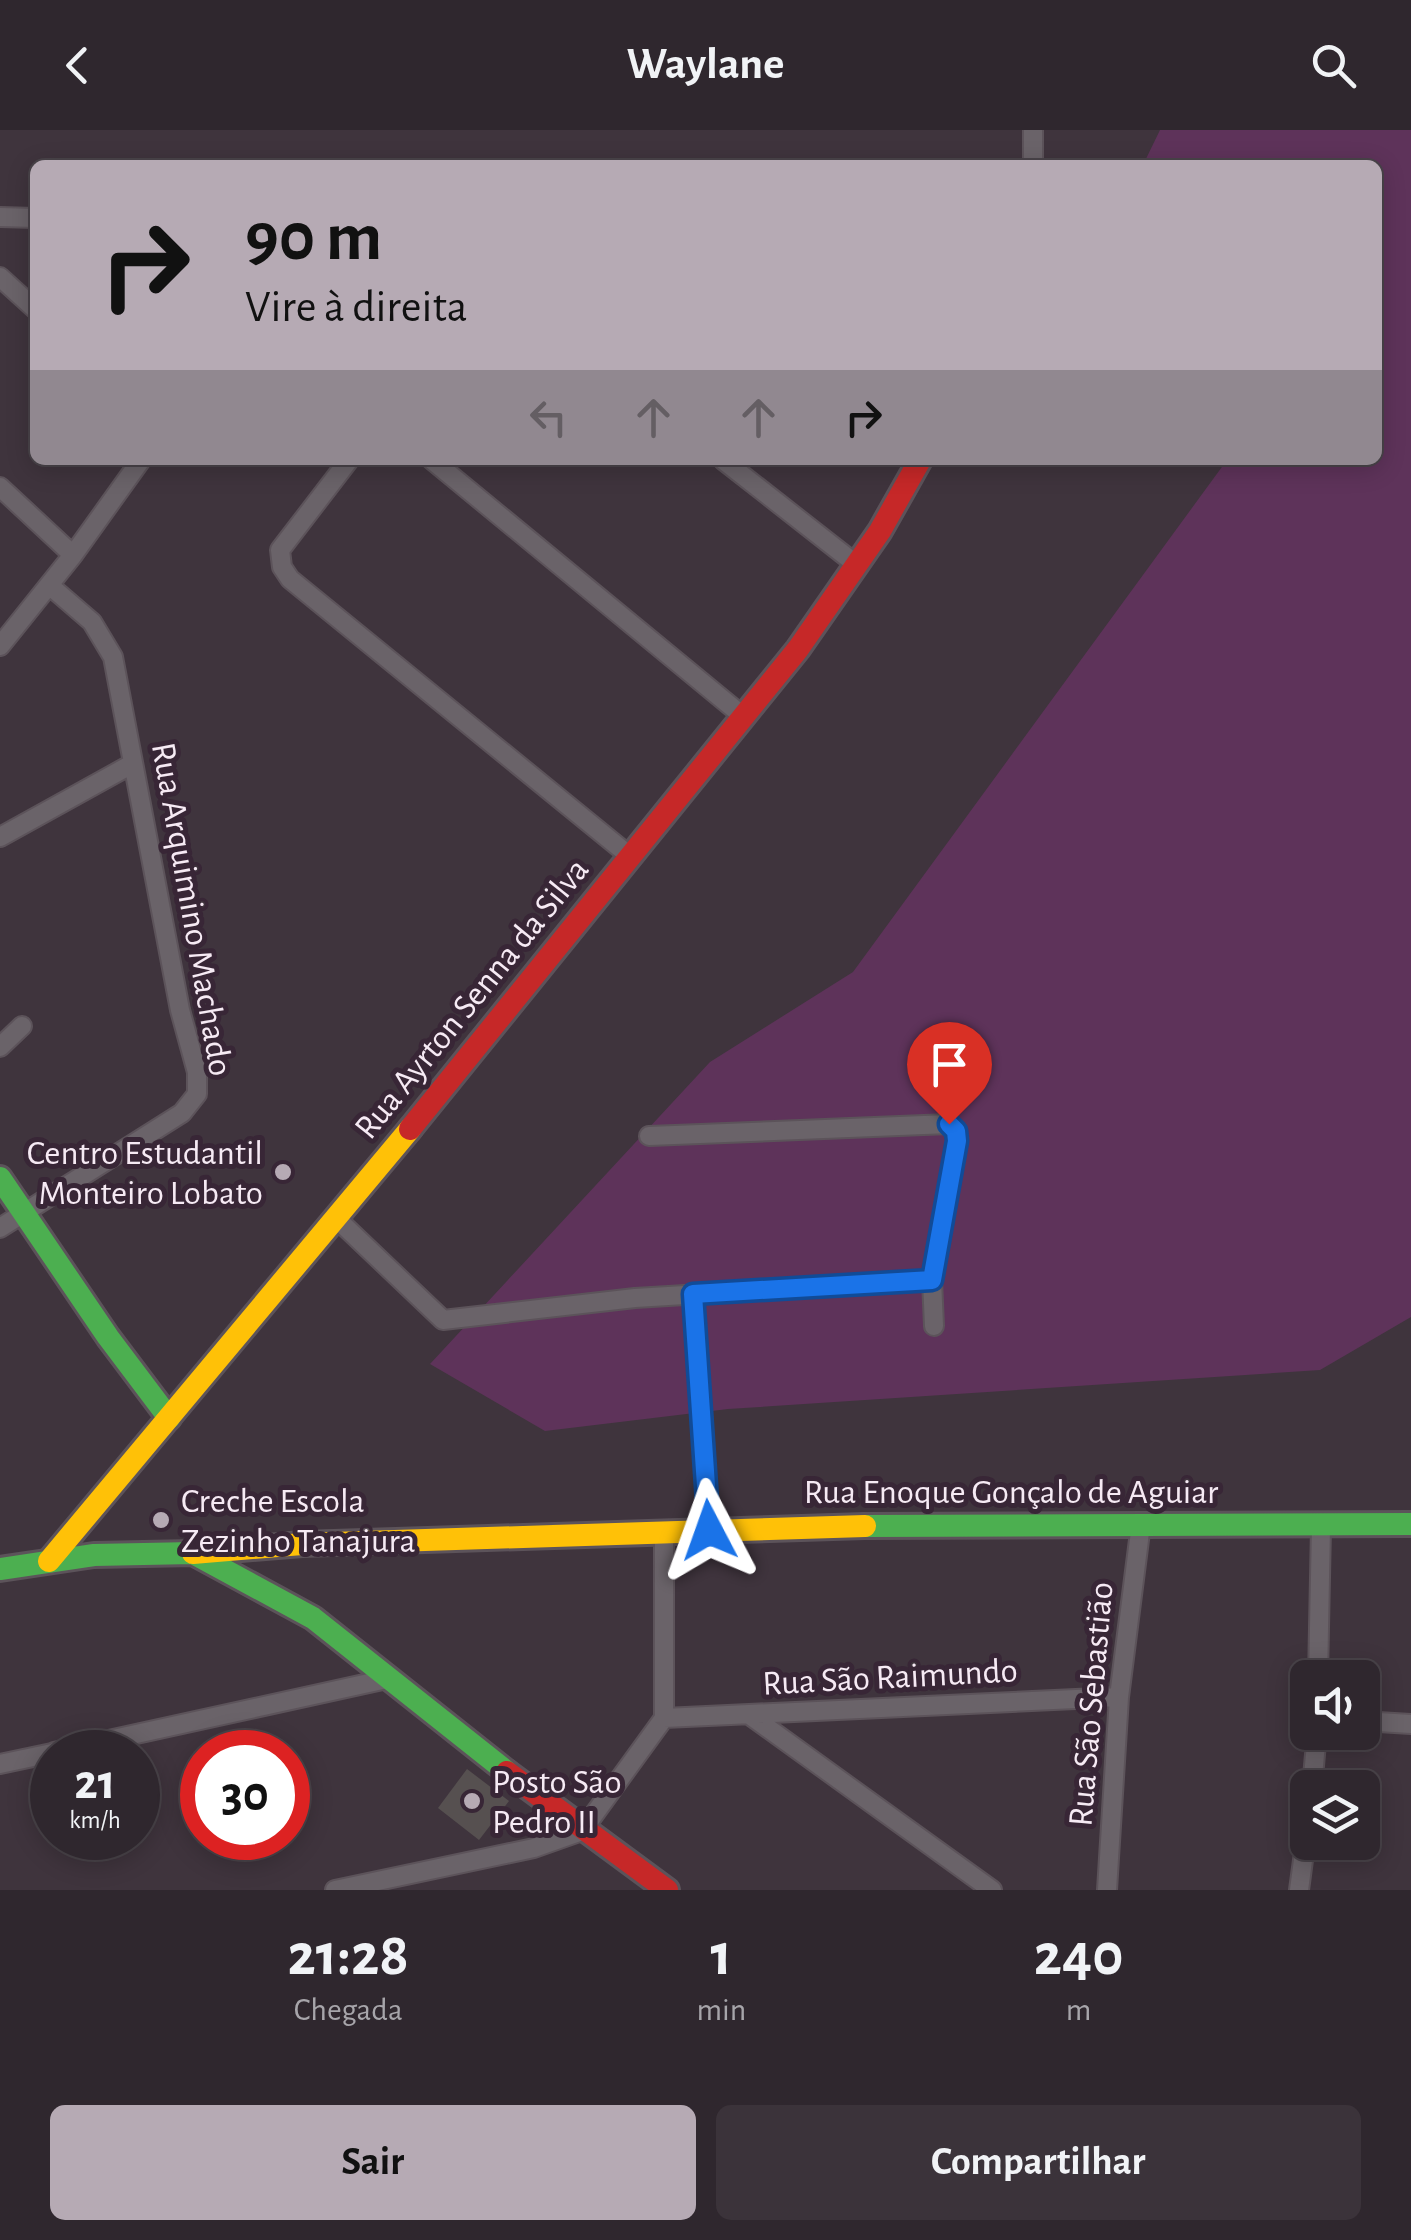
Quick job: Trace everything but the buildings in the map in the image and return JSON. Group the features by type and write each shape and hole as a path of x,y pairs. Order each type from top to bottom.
{"street":[{"path":"1033,130 1033,160"},
{"path":"0,218 30,218"},
{"path":"0,277 30,304"},
{"path":"0,646 73,555 137,465"},
{"path":"345,465 280,550 282,567 290,579 630,857"},
{"path":"438,465 744,717"},
{"path":"730,465 857,566"},
{"name":"Rua Ayrton Senna da Silva","path":"50,1561 336,1219 744,717 857,566 917,465"},
{"path":"0,487 73,555"},
{"name":"Rua Arquimino Machado","path":"0,1228 182,1112 197,1094 197,1072 180,1010 116,672 106,641 82,611 50,585"},
{"path":"0,837 132,764"},
{"path":"0,1047 22,1026"},
{"path":"649,1136 949,1124 956,1131 957,1141 932,1280 934,1326"},
{"path":"0,1178 108,1338 169,1418"},
{"path":"336,1219 444,1320 693,1294 932,1280"},
{"path":"693,1294 709,1530"},
{"name":"Rua São Sebastião","path":"1106,1890 1119,1697 1141,1524"},
{"name":"Rua Enoque Gonçalo de Aguiar","path":"0,1569 136,1552 193,1553 302,1544 804,1526 1411,1524"},
{"path":"1318,1660 1321,1527"},
{"path":"347,1889 534,1848 582,1831 664,1718 664,1532"},
{"path":"193,1553 221,1564 313,1618 582,1831 667,1890"},
{"path":"160,1731 387,1678"},
{"name":"Rua São Raimundo","path":"664,1718 1119,1697"},
{"path":"751,1716 992,1890"},
{"path":"1380,1722 1411,1724"},
{"path":"0,1764 30,1758"},
{"path":"1300,1890 1304,1860"}],"shaded area":[{"path":"1160,130 1411,130 1411,1317 1320,1370 728,1409 545,1431 430,1364 710,1062 853,972 1223,465 1382,465 1382,160 1145,160"}],"traffic: fast":[{"path":"0,1178 108,1337 169,1418"},
{"path":"865,1526 1411,1524"},
{"path":"0,1569 94,1555 193,1553 313,1618 507,1772"}],"traffic: slow":[{"path":"49,1561 410,1129"},
{"path":"193,1553 302,1544 865,1526"}],"traffic: jam":[{"path":"410,1129 798,649 880,531 917,465"},
{"path":"507,1772 667,1890"}],"place":[{"name":"Centro Estudantil Monteiro Lobato","path":"283,1172"},
{"name":"Creche Escola Zezinho Tanajura","path":"161,1520"},
{"name":"Posto São Pedro II","path":"472,1801"}],"route":[{"path":"709,1530 693,1294 932,1280 957,1141 956,1131 949,1124"}]}
